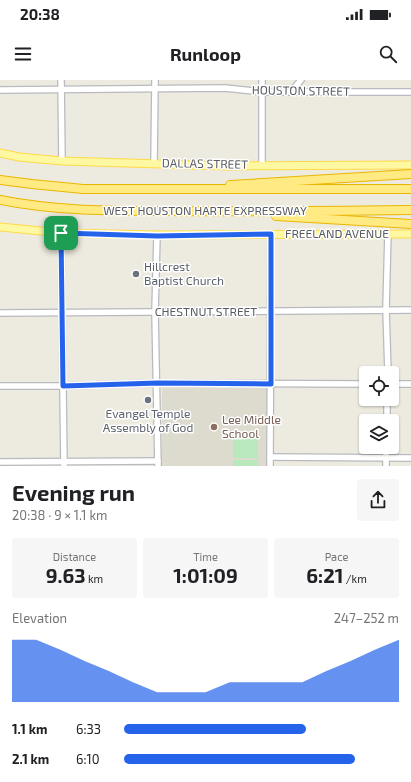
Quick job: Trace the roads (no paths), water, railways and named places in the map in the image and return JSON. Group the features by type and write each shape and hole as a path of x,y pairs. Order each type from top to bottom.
{"highway":[{"path":"159,189 411,174"},
{"name":"WEST HOUSTON HARTE EXPRESSWAY","path":"0,180 83,189 411,189"},
{"name":"WEST HOUSTON HARTE EXPRESSWAY","path":"0,200 23,205 80,210 201,212 411,210"},
{"path":"201,212 411,224"}],"main road":[{"name":"DALLAS STREET","path":"0,153 19,157 62,161 226,166 411,165"},
{"name":"FREELAND AVENUE","path":"0,227 61,233 157,236 411,234"}],"street":[{"path":"61,80 62,161"},
{"path":"154,163 155,80"},
{"path":"262,80 262,166"},
{"path":"292,92 301,80"},
{"name":"HOUSTON STREET","path":"0,90 225,88 262,92 411,92"},
{"path":"61,233 64,464"},
{"path":"270,466 271,234"},
{"path":"388,234 386,310 388,366"},
{"path":"0,462 158,464 158,383 155,312 157,236"},
{"name":"CHESTNUT STREET","path":"0,313 411,310"},
{"path":"0,386 158,383 359,384"},
{"path":"399,384 411,384"},
{"path":"270,456 411,458"},
{"path":"386,457 386,466"}],"place":[{"name":"Hillcrest Baptist Church","path":"136,274"},
{"name":"Evangel Temple Assembly of God","path":"148,400"},
{"name":"Lee Middle School","path":"214,427"}]}
